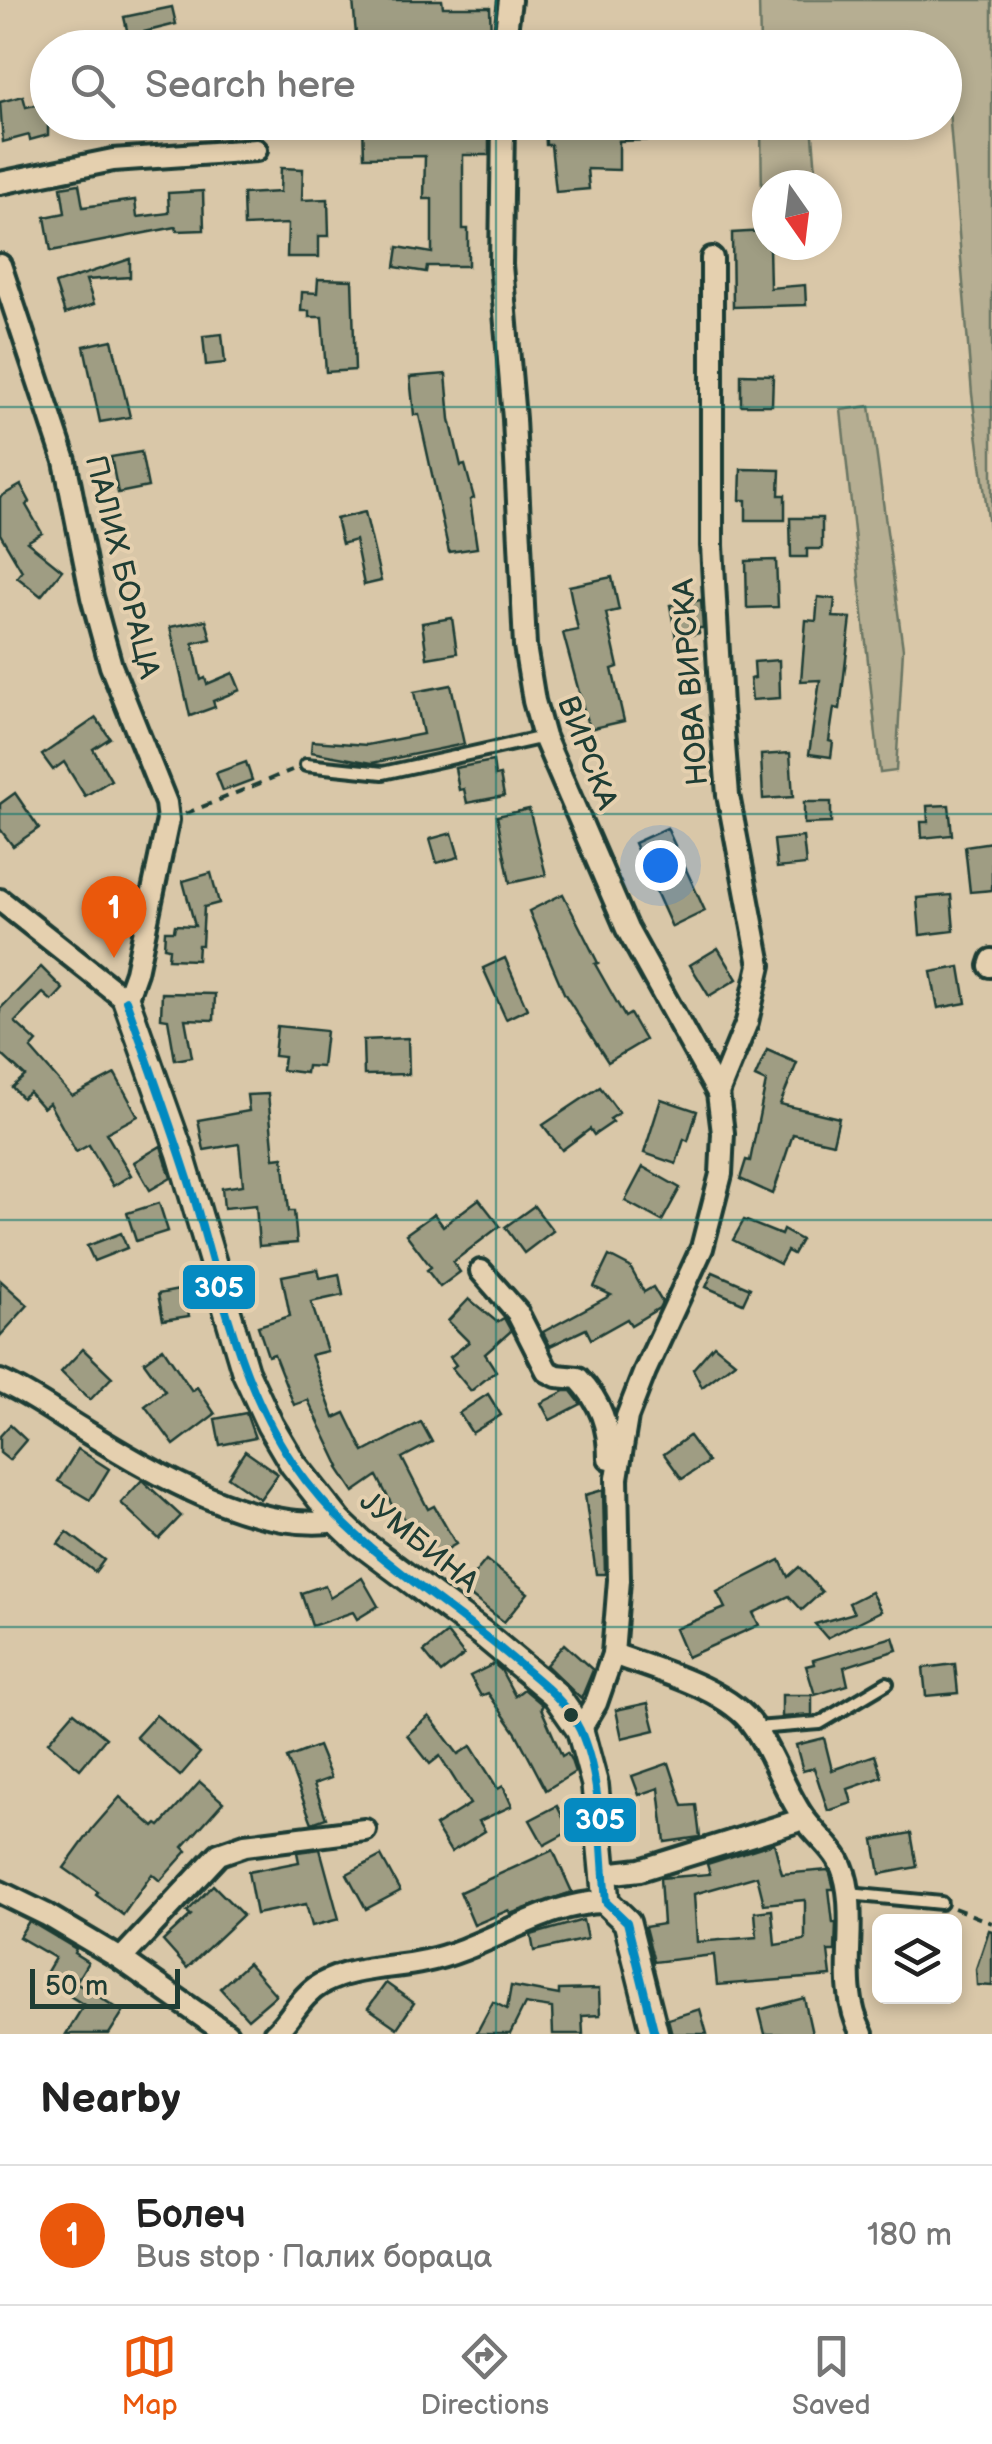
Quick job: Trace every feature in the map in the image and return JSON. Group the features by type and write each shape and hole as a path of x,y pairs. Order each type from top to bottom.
{"street":[{"path":"506,30 510,0"},
{"name":"ВИРСКА","path":"504,140 501,266 514,419 525,646 544,738 628,929 718,1093 723,1133 721,1174 702,1248 644,1371 627,1417 616,1478 619,1580 613,1654 596,1703 580,1730"},
{"path":"0,183 113,160 256,150"},
{"name":"НОВА ВИРСКА","path":"712,258 712,546 720,706 728,795 760,965 747,1022 718,1093"},
{"name":"ПАЛИХ БОРАЦА","path":"0,265 65,461 92,597 111,666 166,804 168,820 136,972 126,1000"},
{"path":"0,900 126,1000"},
{"name":"ЈУМБИНА","path":"126,1000 180,1152 245,1370 281,1445 338,1521 360,1542 483,1634 555,1694 580,1730 595,1785 606,1902"},
{"path":"481,1271 516,1312 548,1371 578,1378 598,1402 607,1422 609,1466 616,1478"},
{"path":"0,1381 143,1466 229,1504 287,1522 338,1521"},
{"path":"613,1654 698,1686 732,1706 756,1728 804,1819 835,1850 844,1869 849,1894 849,1998 862,2034"},
{"path":"605,1874 640,1870 804,1819"},
{"path":"121,1959 219,1854 245,1845 365,1830"},
{"path":"0,1892 121,1959 226,2034"},
{"path":"274,2034 312,1989 326,1982 358,1970 454,1954 572,1906 606,1902 627,1922 655,2034"}],"lane":[{"path":"306,765 383,773 544,738"},
{"path":"756,1728 820,1723 887,1683"},
{"path":"849,1894 941,1903"}],"path":[{"path":"168,820 306,765"},
{"path":"941,1903 992,1922"}],"shaded area":[{"path":"759,0 992,0 992,550 972,394 951,140 962,140 962,30 760,30"},
{"path":"761,140 813,140 816,170 762,170"},
{"path":"870,406 903,649 896,771 880,773 841,410"}],"building":[{"path":"353,0 442,0 443,7 490,7 491,30 356,30"},
{"path":"172,7 176,24 152,30 127,30 124,17"},
{"path":"23,96 26,107 30,106 30,140 29,135 3,142 0,102"},
{"path":"364,140 489,140 489,155 463,155 463,229 468,229 468,266 427,266 426,272 395,267 398,247 432,253 432,199 424,199 425,156 364,157"},
{"path":"546,140 649,140 619,141 619,170 587,169 589,189 556,192 551,145 546,145"},
{"path":"281,168 303,169 302,200 328,199 329,236 319,236 319,257 287,257 288,224 244,226 243,194 280,192"},
{"path":"79,184 83,207 135,200 137,217 169,213 168,193 203,191 204,230 177,231 176,227 51,251 45,217 65,213 61,187"},
{"path":"752,232 752,260 769,260 770,288 805,285 806,305 733,307 732,233"},
{"path":"130,259 130,277 86,280 94,304 65,314 55,284"},
{"path":"318,279 352,280 355,370 326,372 322,317 309,317 309,311 301,311 302,292 317,293"},
{"path":"222,334 225,363 206,365 203,336"},
{"path":"112,340 130,417 100,422 84,346"},
{"path":"446,374 450,419 461,466 465,465 474,498 470,500 477,548 449,552 419,415 414,415 410,377"},
{"path":"741,374 773,375 772,405 741,405"},
{"path":"141,452 148,487 118,493 111,457"},
{"path":"741,469 780,470 779,495 785,495 785,520 746,520 746,500 740,500"},
{"path":"21,485 30,502 26,505 42,533 27,542 62,570 41,596 17,577 22,571 0,534 0,497"},
{"path":"365,512 381,581 364,585 355,540 342,544 336,519"},
{"path":"790,518 822,518 822,549 807,549 807,557 791,557"},
{"path":"776,560 778,607 747,608 746,561"},
{"path":"612,577 619,610 606,613 618,667 612,669 624,721 589,729 563,633 578,630 569,586"},
{"path":"818,597 835,599 833,617 851,618 840,709 834,708 829,741 833,742 831,757 809,754 820,680 801,681 806,620 816,621"},
{"path":"701,600 703,628 698,628 699,633 676,638 670,605"},
{"path":"452,618 457,653 427,658 422,623"},
{"path":"206,620 211,639 193,643 201,680 205,678 207,684 233,673 240,690 213,701 215,707 190,716 170,627"},
{"path":"779,660 780,698 752,700 750,679 755,678 754,662"},
{"path":"451,685 464,744 372,763 311,752 312,741 367,745 423,734 414,692"},
{"path":"96,718 110,738 93,749 111,780 85,796 64,762 53,770 42,755"},
{"path":"790,753 793,797 763,799 761,755"},
{"path":"493,761 504,796 467,803 464,789 459,790 455,768"},
{"path":"246,762 252,780 223,791 216,773"},
{"path":"15,793 39,828 13,846 0,829 0,804"},
{"path":"804,802 831,802 831,823 804,824"},
{"path":"949,805 952,835 922,838 921,822 928,822 927,806"},
{"path":"529,809 546,875 510,883 497,816"},
{"path":"667,828 705,911 672,927 634,843"},
{"path":"452,833 459,857 437,863 430,839"},
{"path":"803,837 806,865 777,868 774,840"},
{"path":"992,842 992,890 970,892 965,846"},
{"path":"211,873 219,903 204,907 197,960 168,959 165,931 174,931 175,925 195,926 183,881"},
{"path":"131,887 131,924 114,924 114,917 103,916 104,888"},
{"path":"563,894 598,963 595,964 625,1017 630,1014 645,1040 608,1062 564,993 529,911"},
{"path":"951,895 954,931 920,935 917,898"},
{"path":"718,948 737,979 709,996 690,965"},
{"path":"505,958 527,1009 506,1019 483,968"},
{"path":"41,967 63,989 52,1001 43,993 15,1022 37,1042 31,1049 72,1096 115,1074 138,1116 106,1133 131,1175 113,1186 89,1145 76,1152 49,1103 43,1108 29,1092 22,1098 12,1087 25,1076 0,1053 0,1009"},
{"path":"960,967 966,1003 938,1008 931,972"},
{"path":"162,993 215,994 214,1020 185,1019 192,1057 175,1060 168,1019 161,1018"},
{"path":"277,1026 326,1031 322,1067 307,1066 306,1073 282,1070 284,1057 274,1056"},
{"path":"408,1038 409,1074 364,1075 363,1040"},
{"path":"767,1050 797,1063 780,1104 839,1118 833,1143 793,1134 773,1194 740,1179 746,1160 750,1161 766,1082 755,1077"},
{"path":"600,1087 619,1113 594,1135 590,1129 562,1150 543,1125"},
{"path":"268,1094 274,1158 283,1157 297,1243 259,1246 256,1205 224,1208 222,1188 243,1185 239,1144 204,1150 198,1120 249,1111 247,1095"},
{"path":"661,1099 697,1111 676,1164 644,1153"},
{"path":"161,1146 171,1178 150,1190 134,1162"},
{"path":"643,1167 680,1188 662,1221 625,1201"},
{"path":"479,1199 500,1226 453,1262 460,1272 440,1287 427,1270 431,1267 406,1234 434,1214 443,1226"},
{"path":"159,1203 168,1231 136,1241 127,1213"},
{"path":"534,1206 553,1231 524,1253 505,1227"},
{"path":"744,1220 781,1235 783,1230 801,1240 793,1254 787,1251 780,1264 733,1240"},
{"path":"121,1233 127,1248 94,1261 87,1246"},
{"path":"609,1256 630,1267 644,1292 653,1287 662,1302 659,1308 631,1325 627,1319 591,1339 586,1329 550,1346 543,1332 611,1295 594,1287"},
{"path":"318,1269 320,1278 339,1274 343,1295 311,1302 327,1351 311,1355 334,1418 345,1413 364,1452 421,1422 432,1442 402,1458 428,1509 434,1506 456,1544 428,1560 401,1513 397,1515 377,1476 354,1492 338,1468 308,1400 294,1405 274,1354 268,1356 258,1326 290,1316 282,1276"},
{"path":"713,1272 750,1288 743,1303 706,1287"},
{"path":"0,1280 28,1305 0,1336"},
{"path":"184,1289 189,1316 163,1320 158,1294"},
{"path":"469,1299 497,1322 504,1318 511,1331 485,1354 496,1371 471,1391 452,1368 456,1365 450,1357 469,1342 448,1321"},
{"path":"714,1345 735,1362 702,1387 693,1369"},
{"path":"163,1348 192,1391 197,1387 215,1414 174,1445 145,1406 165,1391 144,1362"},
{"path":"83,1349 112,1377 90,1400 61,1372"},
{"path":"571,1391 581,1404 550,1420 541,1403"},
{"path":"488,1394 501,1415 472,1433 459,1413"},
{"path":"246,1413 255,1438 220,1445 215,1419"},
{"path":"10,1425 26,1440 9,1460 0,1453 0,1436"},
{"path":"689,1436 708,1462 682,1479 664,1454"},
{"path":"78,1449 109,1469 90,1500 58,1481"},
{"path":"245,1451 278,1474 260,1499 228,1477"},
{"path":"142,1480 181,1516 159,1539 121,1503"},
{"path":"603,1490 605,1574 596,1574 585,1495"},
{"path":"67,1532 104,1560 95,1572 58,1544"},
{"path":"486,1560 528,1593 504,1622 462,1589"},
{"path":"780,1560 788,1577 799,1567 822,1592 802,1610 789,1596 753,1613 759,1625 687,1657 675,1629 725,1608 717,1592"},
{"path":"362,1578 378,1606 357,1619 353,1612 312,1626 301,1593 325,1585 330,1598"},
{"path":"871,1592 881,1611 827,1638 815,1624 854,1613 849,1603"},
{"path":"447,1633 464,1655 441,1673 424,1652"},
{"path":"893,1637 897,1650 844,1667 848,1685 815,1695 806,1666 814,1664 813,1660"},
{"path":"564,1644 593,1670 581,1699 546,1665"},
{"path":"494,1664 515,1696 524,1689 543,1705 562,1756 567,1753 571,1760 575,1772 546,1790 516,1733 488,1693 481,1696 470,1676"},
{"path":"955,1664 958,1693 926,1696 923,1668"},
{"path":"782,1695 812,1695 812,1715 782,1717"},
{"path":"648,1703 655,1730 622,1738 616,1710"},
{"path":"74,1712 106,1738 80,1769 48,1742"},
{"path":"156,1715 200,1753 180,1776 136,1737"},
{"path":"429,1716 458,1754 471,1746 498,1789 503,1786 512,1806 479,1821 485,1831 451,1852 435,1826 470,1804 440,1756 430,1764 407,1735"},
{"path":"824,1738 832,1770 875,1755 882,1777 848,1789 852,1803 828,1811 814,1768 803,1771 796,1745"},
{"path":"318,1746 331,1778 314,1784 326,1818 312,1823 287,1758"},
{"path":"669,1763 683,1806 696,1805 700,1837 665,1842 659,1788 639,1795 632,1776"},
{"path":"200,1782 223,1802 183,1847 187,1851 160,1881 152,1874 123,1915 64,1868 120,1797 154,1827 160,1826"},
{"path":"557,1806 570,1831 544,1845 530,1820"},
{"path":"911,1833 917,1867 880,1874 874,1840"},
{"path":"774,1843 782,1874 828,1870 834,1889 829,1889 836,1923 835,1951 828,1951 831,1976 717,1985 714,1955 654,1962 645,1927 663,1924 660,1878 710,1874 707,1864","holes":["757,1876 764,1904 805,1900 805,1940 775,1945 772,1910 755,1912 757,1937 697,1942 694,1894"]},
{"path":"320,1849 339,1919 312,1926 306,1904 256,1914 248,1872 299,1862 297,1852"},
{"path":"553,1850 572,1892 510,1914 509,1910 474,1925 460,1892"},
{"path":"381,1856 400,1891 366,1909 347,1874"},
{"path":"213,1885 243,1915 187,1968 163,1941 191,1915 187,1912"},
{"path":"583,1920 587,1939 534,1951 531,1935"},
{"path":"29,1921 76,1949 74,1953 88,1962 76,1982 123,2012 109,2034 66,2034 84,2005 51,1984 54,1980 45,1975 55,1958 19,1937"},
{"path":"989,1930 992,1986 977,1985 976,1969"},
{"path":"248,1963 276,1995 248,2019 220,1988"},
{"path":"386,1983 414,2003 397,2028 368,2008"},
{"path":"511,1986 559,1995 559,1990 599,1989 600,2015 582,2016 583,2034 553,2034 552,2008 525,2004 510,2034 476,2034 493,2002 507,2009"},
{"path":"804,1998 812,2034 765,2034 759,2010"},
{"path":"700,2009 707,2034 672,2034 668,2019"}],"transit line":[{"name":"305","path":"126,1000 187,1176 246,1369 259,1402 293,1463 339,1519 365,1543 538,1679 574,1718 587,1749 597,1792 606,1902 627,1922 655,2034"}],"place":[{"name":"Болеч","path":"114,958"}]}
